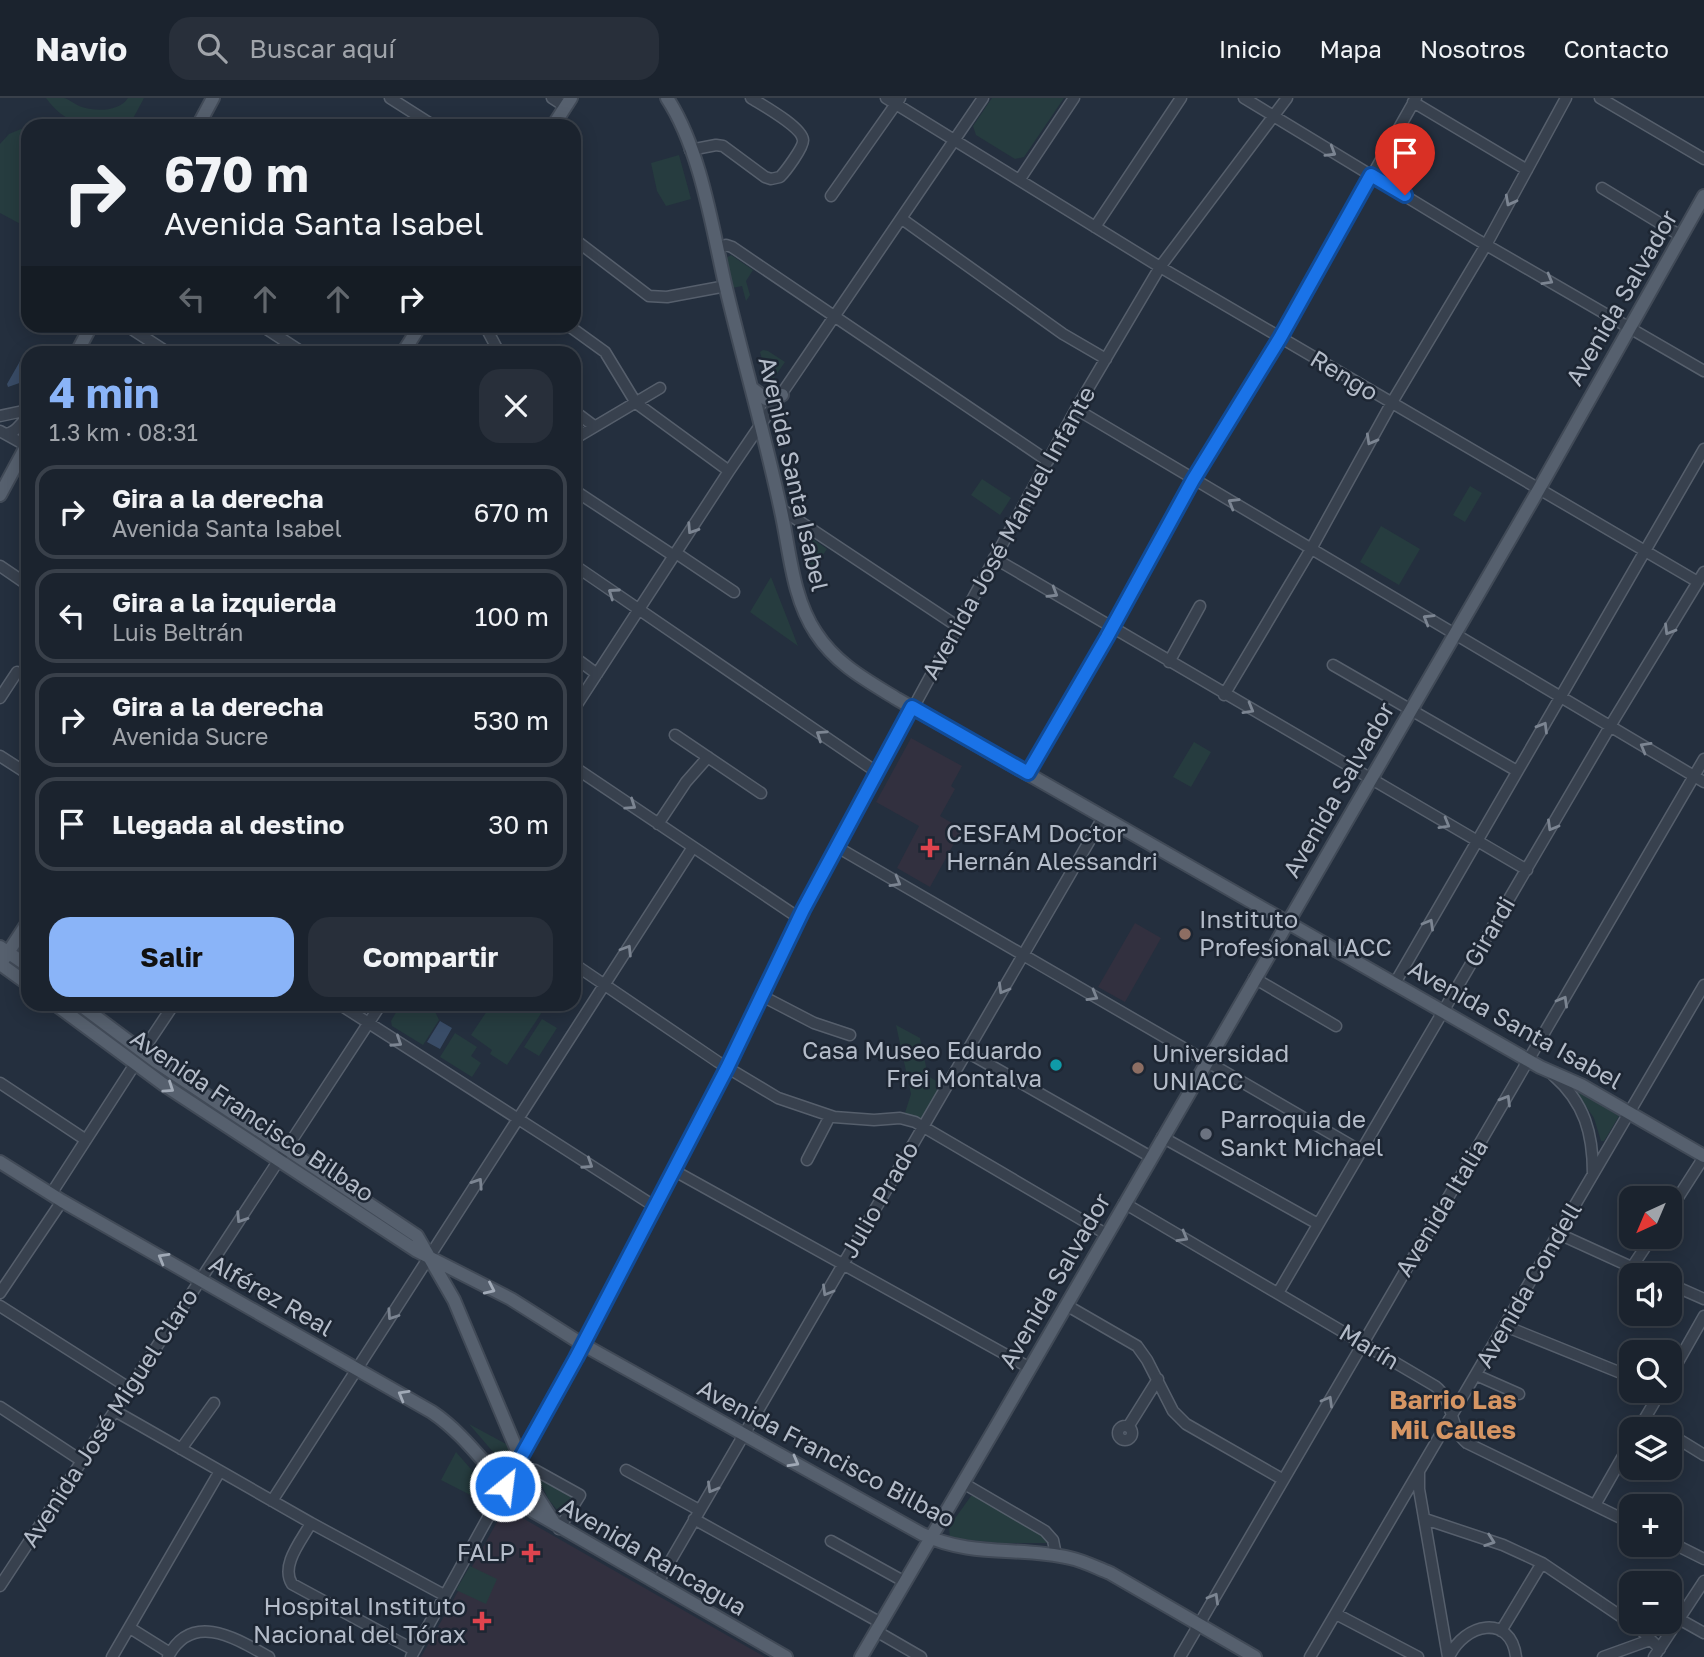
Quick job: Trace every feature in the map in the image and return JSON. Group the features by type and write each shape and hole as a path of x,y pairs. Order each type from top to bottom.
{"main road":[{"path":"202,119 213,98"},
{"name":"Avenida Santa Isabel","path":"667,98 680,119 717,248 781,509 798,593 814,629 829,651 849,669 912,707 1550,1073 1581,1085 1704,1157"},
{"path":"557,119 568,102"},
{"name":"Avenida Salvador","path":"861,1657 1539,489 1704,196"},
{"path":"752,390 766,399 782,395"},
{"path":"0,495 21,456"},
{"path":"21,930 4,949 0,964 21,979"},
{"path":"4,949 21,961"},
{"name":"Avenida Francisco Bilbao","path":"64,1011 135,1065 429,1258 511,1299 582,1344 930,1538 965,1549 1056,1555 1085,1562 1110,1573 1255,1657"},
{"name":"Avenida Francisco Bilbao","path":"88,1011 142,1052 413,1232 422,1242 429,1258"},
{"name":"Alférez Real","path":"1,1166 432,1412 453,1427 505,1486"},
{"path":"429,1258 454,1300 541,1504 559,1529"},
{"name":"Avenida Rancagua","path":"505,1486 526,1506 559,1529 786,1657"}],"street":[{"path":"390,98 423,119"},
{"path":"552,98 568,102"},
{"path":"690,150 723,146 765,177 775,179 783,174 802,145 802,136 751,98"},
{"name":"Rengo","path":"886,98 898,101 954,141 1160,267 1698,582"},
{"path":"581,698 729,471 761,428 983,98"},
{"path":"1020,179 1073,98"},
{"path":"1095,228 1181,98"},
{"path":"1244,98 1486,245 1704,371"},
{"name":"Avenida José Manuel Infante","path":"413,1654 505,1486 523,1463 582,1344 727,1068 799,918 1076,409 1160,267 1287,98"},
{"path":"1224,695 1486,245 1566,98"},
{"path":"1600,98 1704,159"},
{"path":"1028,773 1112,629 1193,480 1280,338 1415,100 1527,170"},
{"path":"831,195 898,101"},
{"path":"1602,188 1681,236"},
{"path":"902,219 1063,334 1106,359"},
{"path":"581,244 649,296 667,297 726,286"},
{"path":"717,248 726,245 732,247 1048,461"},
{"path":"138,333 158,346"},
{"path":"273,333 293,346"},
{"path":"579,333 605,352 636,403 729,471"},
{"path":"581,434 660,388"},
{"path":"1076,409 1704,782"},
{"path":"0,416 21,415"},
{"path":"581,416 594,426"},
{"path":"3,433 17,430 21,421"},
{"path":"3,433 21,442"},
{"path":"1395,984 1704,449"},
{"path":"581,494 734,592"},
{"path":"781,509 957,626"},
{"path":"994,558 1527,870"},
{"path":"0,566 21,580"},
{"path":"581,570 878,773"},
{"name":"Girardi","path":"1278,1293 1704,572"},
{"path":"1169,662 1200,606"},
{"path":"581,662 597,674"},
{"path":"1334,665 1517,771"},
{"path":"0,698 17,672"},
{"path":"675,736 761,793"},
{"path":"0,756 21,770"},
{"path":"658,824 686,782 708,757"},
{"name":"Avenida Italia","path":"1180,1657 1704,760"},
{"path":"581,772 799,918"},
{"name":"Julio Prado","path":"657,1584 1104,816"},
{"path":"272,1501 693,847"},
{"path":"837,847 1361,1151"},
{"path":"581,969 727,1068 778,1098 830,1116 852,1119 905,1119 923,1126 1106,1234"},
{"path":"1254,978 1336,1026"},
{"name":"Avenida Condell","path":"1310,1657 1704,985"},
{"path":"762,996 814,1023 850,1035"},
{"path":"142,1052 169,1011"},
{"path":"350,1011 654,1206"},
{"name":"Avenida José Miguel Claro","path":"0,1586 376,1011"},
{"path":"967,1052 1151,1157"},
{"path":"0,1293 57,1197 86,1140 135,1065"},
{"path":"1550,1073 1570,1091 1588,1123 1592,1145 1592,1177"},
{"path":"0,1083 86,1140"},
{"path":"807,1160 830,1116"},
{"path":"1162,1138 1318,1224"},
{"path":"1682,1191 1704,1157"},
{"path":"673,1170 1030,1368"},
{"name":"Marín","path":"1124,1203 1440,1390 1446,1395 1458,1432 1464,1440 1619,1517"},
{"path":"1559,1234 1623,1263"},
{"path":"1682,1289 1704,1299"},
{"path":"1066,1305 1137,1346 1158,1379 1173,1410 1186,1424 1282,1479"},
{"path":"0,1306 130,1388"},
{"path":"1682,1355 1704,1316"},
{"path":"1505,1326 1619,1372"},
{"path":"1476,1375 1519,1394"},
{"path":"1128,1427 1158,1379"},
{"path":"181,1449 214,1403"},
{"path":"0,1407 82,1461"},
{"path":"115,1411 444,1595"},
{"path":"1682,1441 1704,1455"},
{"path":"523,1463 580,1495 559,1529"},
{"path":"1595,1505 1619,1463"},
{"path":"626,1470 878,1627 921,1657"},
{"path":"112,1657 220,1471"},
{"path":"1419,1472 1419,1489 1448,1657"},
{"path":"963,1483 1045,1531 1054,1539 1056,1555"},
{"path":"1425,1519 1503,1545 1542,1563 1642,1630 1657,1653 1669,1634"},
{"path":"311,1523 289,1565 287,1573 290,1581 413,1654"},
{"path":"831,1541 905,1582"},
{"path":"1682,1548 1704,1559"},
{"path":"1501,1631 1542,1563"},
{"path":"0,1565 10,1572"},
{"path":"1682,1614 1704,1581"},
{"path":"1336,1614 1418,1657"},
{"path":"1682,1621 1704,1633"},
{"path":"1448,1657 1458,1641 1469,1632 1485,1627 1501,1631 1510,1640 1516,1657"},
{"path":"130,1628 169,1655 189,1636 215,1632 230,1636 269,1657"},
{"path":"1603,1657 1650,1640"}],"shaded area":[{"path":"911,738 962,766 951,786 955,789 940,816 962,829 930,887 897,868 919,826 876,802"},
{"path":"1135,923 1161,938 1125,1002 1098,987"},
{"path":"505,1508 765,1657 421,1657"}],"green space":[{"path":"46,98 64,98 79,106 99,110 119,106 128,98 144,98 133,119 69,119"},
{"path":"992,98 1064,98 1024,157 1015,159 976,135 973,126"},
{"path":"21,129 21,224 0,213 0,144 9,134"},
{"path":"679,155 691,199 666,206 657,191 651,163"},
{"path":"731,255 753,270 746,281 750,295 746,301 742,286 732,288 726,258"},
{"path":"763,350 785,362 769,385 760,352"},
{"path":"982,479 1011,498 1000,515 971,495"},
{"path":"1470,486 1482,493 1465,522 1453,515"},
{"path":"1381,526 1420,549 1399,585 1360,562"},
{"path":"803,532 827,549 812,571"},
{"path":"771,577 798,646 750,612"},
{"path":"1194,742 1211,752 1191,787 1173,777"},
{"path":"73,1011 79,1011 144,1059 267,1141 266,1144 142,1062"},
{"path":"397,1011 435,1011 439,1020 423,1045 392,1026 391,1021"},
{"path":"487,1011 542,1012 507,1065 490,1054 492,1050 471,1035"},
{"path":"542,1019 557,1028 539,1056 524,1047"},
{"path":"896,1025 920,1038 928,1076 943,1085 921,1122 904,1116 911,1094"},
{"path":"455,1033 477,1047 471,1056 481,1063 472,1077 440,1057"},
{"path":"1579,1091 1619,1116 1604,1141 1601,1141 1594,1118 1577,1093"},
{"path":"469,1424 506,1444 510,1451 505,1460 500,1460"},
{"path":"456,1452 490,1491 484,1502 441,1480"},
{"path":"542,1477 574,1497 562,1516 549,1500 540,1482"},
{"path":"971,1496 978,1496 1047,1537 1051,1543 1000,1543 950,1538 949,1527"},
{"path":"470,1566 497,1579 486,1604 456,1590"}],"water":[{"path":"21,360 21,382 8,387 7,384"},
{"path":"440,1021 452,1028 440,1049 427,1042"}],"place":[{"name":"CESFAM Doctor Hernán Alessandri","path":"930,848"},
{"name":"Instituto Profesional IACC","path":"1185,934"},
{"name":"Casa Museo Eduardo Frei Montalva","path":"1056,1065"},
{"name":"Universidad UNIACC","path":"1138,1068"},
{"name":"Parroquia de Sankt Michael","path":"1206,1134"},
{"name":"FALP","path":"531,1553"},
{"name":"Hospital Instituto Nacional del Tórax","path":"482,1621"}],"district":[{"name":"Barrio Las Mil Calles","path":"1453,1415"}],"route":[{"path":"505,1486 576,1358 588,1330 727,1068 803,910 912,707 1028,773 1107,637 1193,480 1280,338 1371,175 1405,195"}]}
